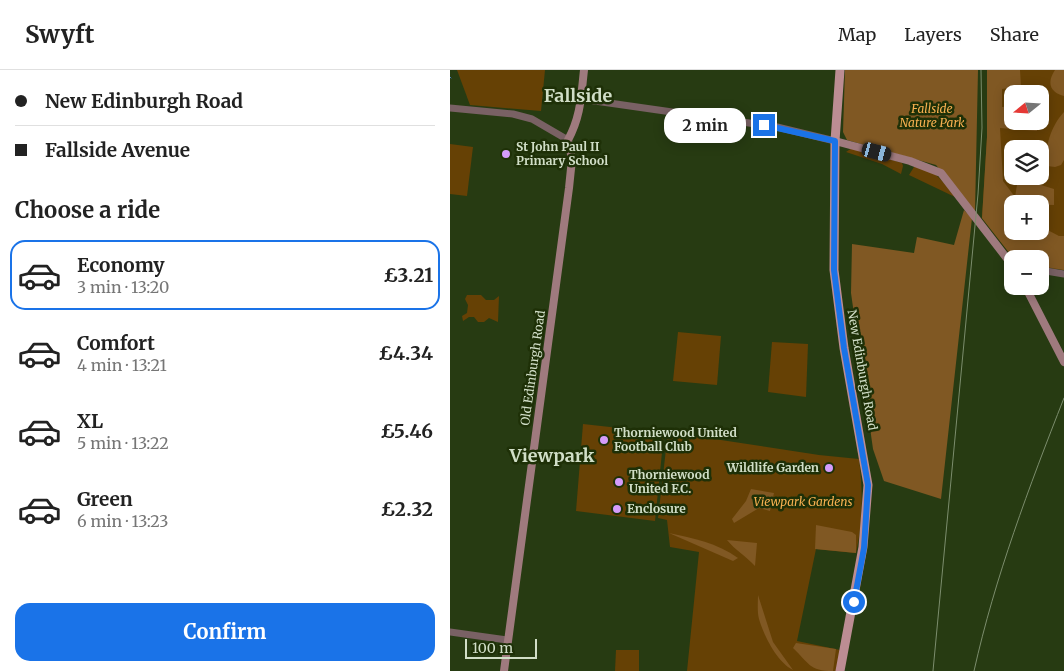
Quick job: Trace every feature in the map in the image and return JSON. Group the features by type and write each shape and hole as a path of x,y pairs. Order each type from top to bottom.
{"main road":[{"path":"568,140 576,124 584,70"},
{"name":"New Edinburgh Road","path":"840,70 835,141 834,270 844,348 868,485 864,548 840,671"},
{"name":"Old Edinburgh Road","path":"504,671 570,188 572,159 568,140"},
{"path":"835,141 910,161 941,174 1004,255"},
{"path":"1030,295 1064,362"}],"street":[{"path":"581,99 777,127 835,141"},
{"path":"450,108 513,114 532,119 568,140"},
{"path":"1049,272 1064,274"},
{"path":"450,632 507,640"}],"green space":[{"path":"457,70 545,70 541,111 470,105"},
{"name":"Fallside Nature Park","path":"845,70 978,70 975,212 936,165 847,140 843,132"},
{"path":"987,70 1064,70 1064,270 1049,268 1049,250 1007,250 982,218 987,137"},
{"path":"987,70 1020,70 1021,85 1004,85 1004,89 1002,89 1004,128 1000,128 1003,181 1004,185 1014,195 1004,195 1004,240 1049,240 1049,231 1059,236 1064,236 1064,270 1049,268 1049,250 1007,250 982,218 987,137"},
{"path":"1055,70 1064,70 1064,96 1052,89 1050,82"},
{"path":"1064,112 1064,160 1061,165 1049,166 1049,140 1052,130"},
{"path":"450,144 473,147 467,196 450,194"},
{"path":"852,148 902,163 901,174 882,164 846,152"},
{"path":"914,167 927,169 938,176 955,197 909,175"},
{"path":"1017,185 1041,185 1054,189 1054,205 1049,205 1049,195 1015,195"},
{"path":"964,210 972,218 941,499 884,481 873,449 851,293 852,244 914,253 917,237 954,245"},
{"path":"467,295 481,295 486,300 494,300 499,296 498,322 489,318 484,322 478,322 474,317 469,317 463,321 462,316 467,313 468,305 465,299"},
{"path":"678,332 721,336 717,385 673,381"},
{"path":"772,342 808,344 806,397 768,392"},
{"path":"583,424 664,433 655,521 576,511"},
{"name":"Viewpark Gardens","path":"668,432 819,455 859,459 862,506 856,553 816,549 797,641 840,650 836,671 687,671 699,552 670,547 667,520 658,518"},
{"path":"751,489 774,493 770,511 759,508 734,523 732,519 746,501"},
{"path":"816,525 852,532 856,535 856,553 815,549"},
{"path":"669,533 713,545 738,558 733,561"},
{"path":"727,540 757,543 755,566 733,547"},
{"path":"758,595 773,642 793,670 777,655 764,633 758,616"},
{"path":"796,643 836,649 833,671 819,670 810,665 793,648"},
{"path":"616,650 639,650 639,671 615,671"}],"railway":[{"path":"933,671 978,194 982,128 981,70"},
{"path":"974,671 1002,567 1064,398"}],"place":[{"name":"St John Paul II Primary School","path":"506,154"},
{"name":"Thorniewood United Football Club","path":"604,440"},
{"name":"Wildlife Garden","path":"829,468"},
{"name":"Thorniewood United F.C.","path":"619,482"},
{"name":"Enclosure","path":"617,509"}],"district":[{"name":"Fallside","path":"578,96"},
{"name":"Viewpark","path":"552,456"}],"route":[{"path":"764,125 835,141 834,270 844,348 868,485 864,548 854,602"}]}
